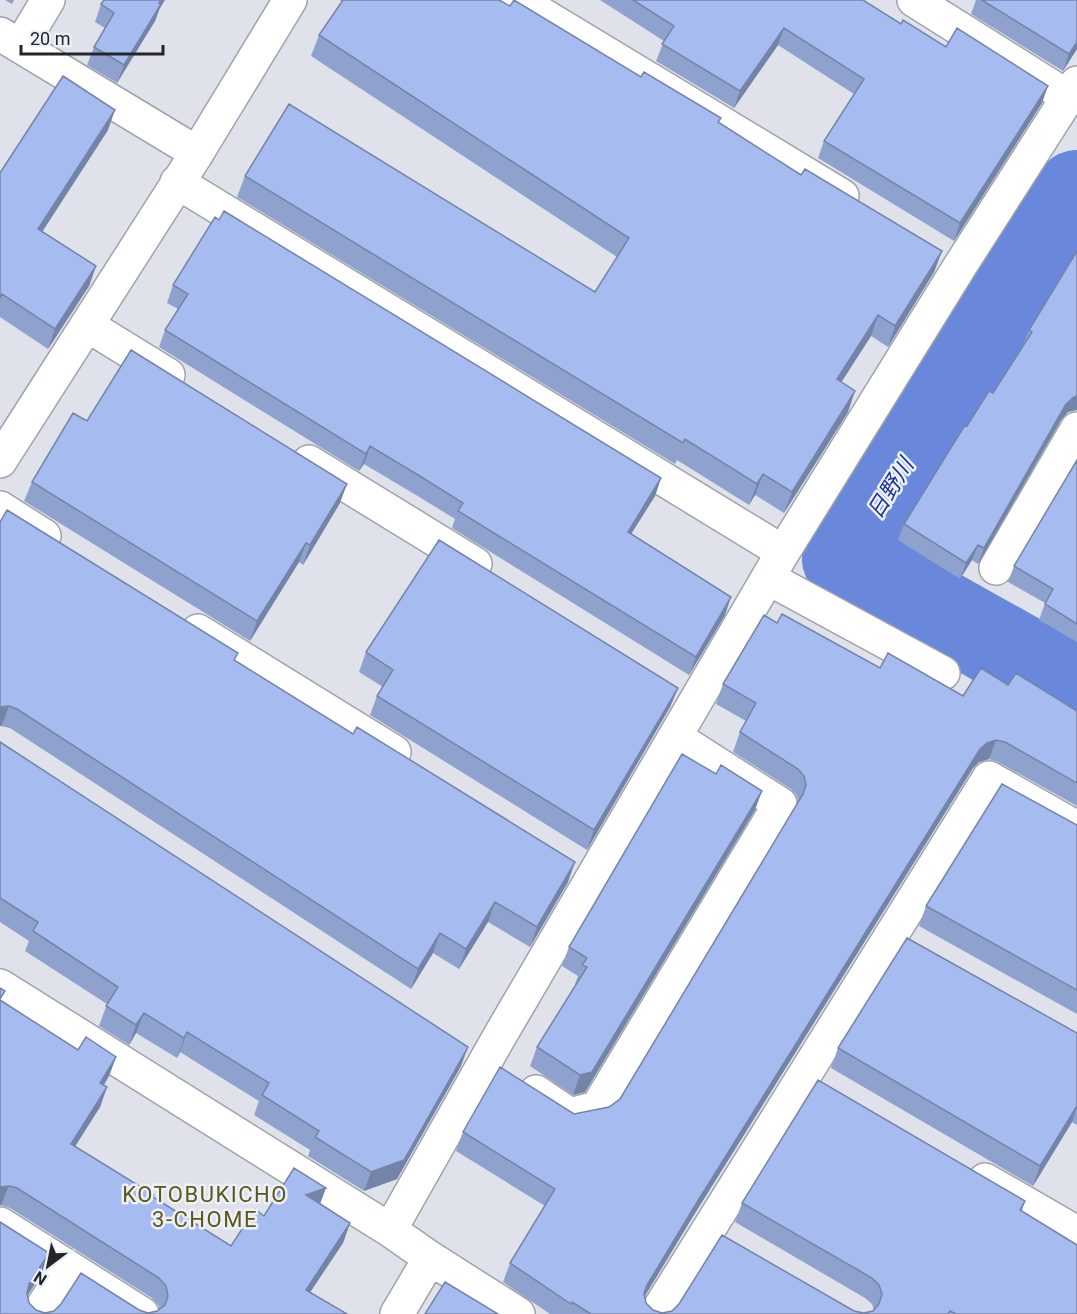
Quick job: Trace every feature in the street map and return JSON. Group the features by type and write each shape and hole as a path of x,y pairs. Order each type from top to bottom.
{"street":[{"path":"48,0 11,39 197,153"},
{"path":"0,461 197,153 290,0"},
{"path":"518,0 867,210"},
{"path":"390,1230 675,737 686,694 775,565 949,260 1073,90 914,0"},
{"path":"177,183 943,673"},
{"path":"87,325 188,387"},
{"path":"996,568 1074,442"},
{"path":"280,444 503,582"},
{"path":"0,508 70,552"},
{"path":"171,614 423,770"},
{"path":"457,1040 570,1115 597,1108 780,804 675,737"},
{"path":"656,1314 805,1074 904,939 988,778 1077,828"},
{"path":"564,857 594,876"},
{"path":"0,986 390,1230 518,1314"},
{"path":"805,1074 835,1092"},
{"path":"956,1163 1077,1233"},
{"path":"0,1224 142,1314"},
{"path":"708,1228 738,1245"},
{"path":"397,1314 430,1258"},
{"path":"38,1314 68,1267"}],"building":[{"path":"104,0 161,0 159,3 161,4 124,65 94,47 114,13 101,4"},
{"path":"343,0 499,0 510,6 514,0 641,77 644,72 721,118 718,122 801,175 805,169 942,251 895,326 878,315 837,379 855,391 792,492 763,474 757,484 685,439 683,443 245,176 289,104 595,292 629,238 319,35"},
{"path":"633,0 863,0 901,24 903,20 946,47 957,28 1048,86 960,223 824,141 864,79 784,28 740,91 662,44 674,26"},
{"path":"982,0 1077,0 1077,42 1069,54"},
{"path":"63,76 115,110 38,229 96,266 55,329 2,294 0,298 0,173"},
{"path":"224,211 661,478 628,532 731,597 696,657 458,511 463,503 423,478 370,446 366,454 165,330 188,294 173,285 215,217 219,220"},
{"path":"1077,251 1077,396 1066,404 984,548 978,545 966,563 904,524 965,425 967,426 989,391 993,393 1032,332 1029,330"},
{"path":"131,350 347,484 310,545 306,543 257,621 32,482 73,413 87,421"},
{"path":"1077,460 1077,624 1045,604 1053,589 1014,566"},
{"path":"7,510 238,653 234,660 353,734 357,727 575,862 537,927 495,902 466,949 440,933 418,969 17,709 9,706 0,707 0,522"},
{"path":"439,540 678,688 594,830 377,696 393,670 366,652"},
{"path":"782,614 880,668 888,653 963,696 981,668 1008,685 1016,673 1077,711 1077,783 1005,742 996,740 980,749 647,1285 644,1293 646,1303 653,1310 662,1313 672,1311 679,1304 722,1235 854,1311 864,1313 873,1311 879,1304 882,1294 879,1285 872,1278 742,1203 818,1080 1025,1201 1020,1210 1077,1245 1077,1314 956,1314 950,1311 948,1314 591,1314 572,1302 571,1304 510,1263 555,1189 463,1132 500,1067 574,1114 609,1107 620,1099 803,794 806,785 804,776 798,769 740,732 756,703 723,684 764,615 777,623"},
{"path":"0,742 468,1047 404,1160 371,1172 315,1137 319,1131 262,1095 269,1083 187,1032 184,1038 144,1013 136,1025 106,1006 118,987 33,931 38,922 0,898"},
{"path":"682,754 716,774 721,765 762,791 592,1072 580,1075 537,1047 587,967 582,965 587,958 569,947"},
{"path":"1002,784 1077,825 1077,990 926,906"},
{"path":"907,938 1077,1033 1077,1106 1040,1166 838,1048"},
{"path":"0,988 5,991 0,999"},
{"path":"0,1000 78,1050 86,1037 116,1057 100,1083 107,1087 71,1144 231,1246 255,1209 264,1216 294,1168 326,1188 306,1195 350,1223 306,1290 347,1314 0,1314 0,1222 49,1253 29,1284 27,1293 29,1303 36,1310 45,1313 54,1311 81,1273 139,1310 148,1313 157,1311 165,1305 168,1296 166,1286 159,1278 17,1188 0,1187"},
{"path":"445,1282 498,1314 425,1314"}],"waterway":[{"name":"日野川","path":"1077,193 845,559 1077,689"}],"district":[{"name":"KOTOBUKICHO 3-CHOME","path":"205,1206"}]}
